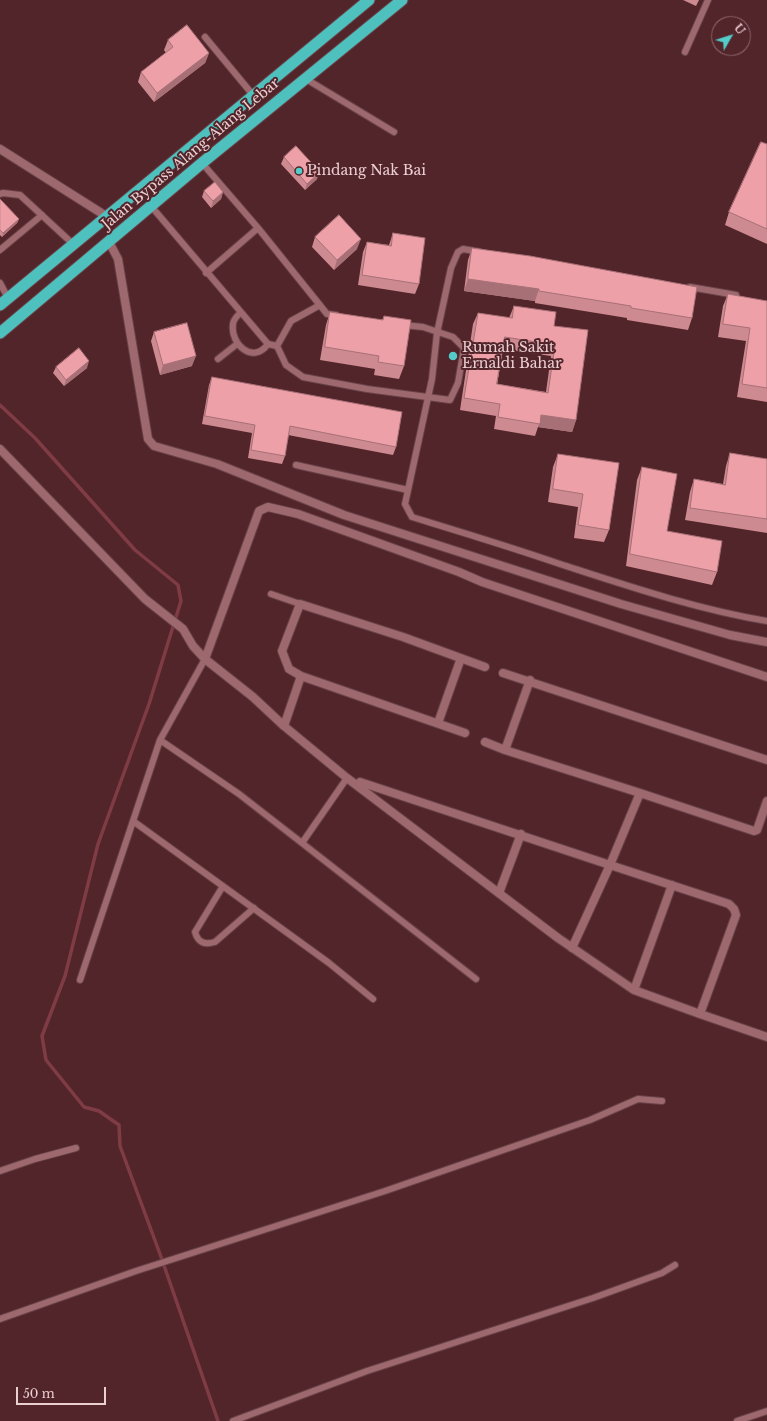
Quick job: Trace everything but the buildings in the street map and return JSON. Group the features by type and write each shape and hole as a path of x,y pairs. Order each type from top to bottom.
{"highway":[{"name":"Jalan Bypass Alang-Alang Lebar","path":"4,302 106,216 369,0"},
{"name":"Jalan Bypass Alang-Alang Lebar","path":"0,332 402,0"}],"street":[{"path":"0,149 106,216"},
{"path":"109,242 118,259 148,439 154,446 217,464 344,515 621,604 730,636 767,642"},
{"path":"0,448 145,599 183,629 193,646 204,660 252,697 284,726 347,778 572,948 634,990 767,1037"},
{"path":"204,660 259,511 268,507 298,514 460,572 482,582 767,677"},
{"path":"465,734 438,723 301,676 289,669 282,651 300,604 403,637 486,667"},
{"path":"438,723 461,658"},
{"path":"503,673 530,680 644,721 767,760"},
{"path":"284,726 301,676"},
{"path":"505,750 530,680"},
{"path":"485,742 505,750 754,831 756,830 767,802"},
{"path":"347,778 392,794 521,834 729,904 734,909 736,915 700,1014"},
{"path":"572,948 610,865 640,793"},
{"path":"499,893 521,834"},
{"path":"634,990 672,885"}],"lane":[{"path":"685,52 708,0"},
{"path":"205,37 253,95"},
{"path":"306,79 394,132"},
{"path":"202,164 258,228 327,314 342,316"},
{"path":"0,194 20,195 73,244"},
{"path":"151,206 206,273 268,344 278,346"},
{"path":"0,250 42,215"},
{"path":"206,273 258,228"},
{"path":"484,252 463,249 455,256 437,333 432,379 405,504 412,518 503,545 640,591 732,615 767,621"},
{"path":"0,283 4,302"},
{"path":"686,286 745,297"},
{"path":"278,346 291,321 320,305"},
{"path":"240,313 233,322 233,335 237,344 246,351 255,354 263,351 268,344"},
{"path":"278,346 286,365 303,377 367,389 450,400 458,383 464,348 454,337 437,333 423,327 395,324"},
{"path":"218,359 237,344"},
{"path":"296,465 408,490"},
{"path":"271,594 300,604"},
{"path":"80,980 160,740 204,660"},
{"path":"160,740 239,794 476,979"},
{"path":"302,843 347,778"},
{"path":"133,821 329,962 373,999"},
{"path":"223,886 195,932 197,939 208,944 215,942 254,908"},
{"path":"0,1319 142,1269 385,1190 590,1120 638,1099 662,1101"},
{"path":"0,1171 76,1148"},
{"path":"233,1421 367,1371 593,1298 662,1273 674,1265"},
{"path":"737,1421 767,1411"}],"waterway":[{"path":"0,405 35,438 135,550 178,585 181,601 149,704 98,844 65,976 42,1036 46,1060 84,1107 99,1111 119,1125 120,1146 160,1254 218,1421"}],"place":[{"name":"Pindang Nak Bai","path":"299,171"},
{"name":"Rumah Sakit Ernaldi Bahar","path":"453,356"}]}
